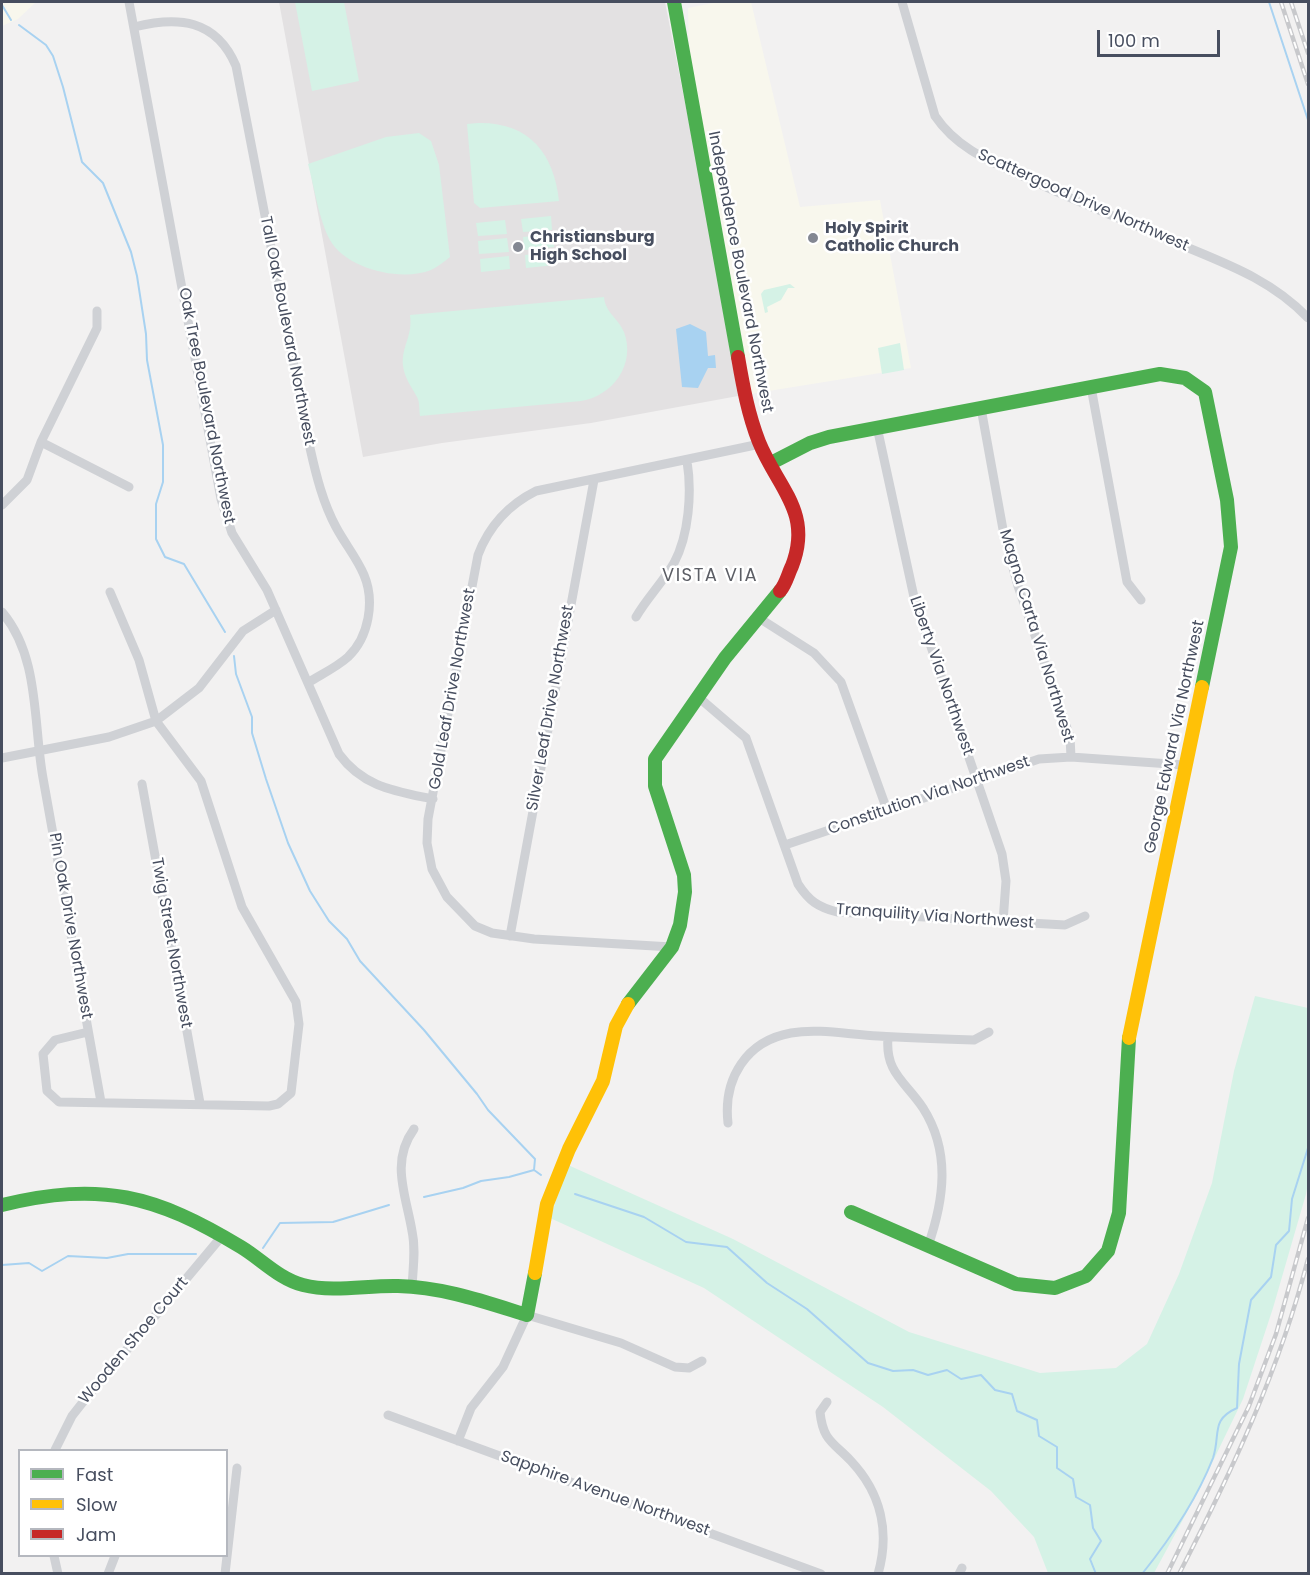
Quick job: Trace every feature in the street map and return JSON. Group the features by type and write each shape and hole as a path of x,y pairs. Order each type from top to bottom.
{"street":[{"name":"Oak Tree Boulevard Northwest","path":"129,2 226,517 239,546 267,590 339,754 361,777 387,790 433,799"},
{"name":"Independence Boulevard Northwest","path":"458,1441 471,1408 503,1366 527,1316 547,1204 569,1149 603,1081 616,1026 630,1000 672,947 681,926 686,892 680,859 655,786 653,773 655,759 733,647 759,618 789,577 799,538 795,507 760,444 746,403 674,2"},
{"name":"Scattergood Drive Northwest","path":"902,2 932,109 943,129 965,148 1032,181 1250,273 1290,299 1308,318"},
{"name":"Tall Oak Boulevard Northwest","path":"134,27 173,20 193,24 224,44 236,66 309,448 325,503 335,526 365,577 369,591 366,627 354,650 347,658 309,682"},
{"path":"2,505 27,480 41,442 97,328 97,311"},
{"name":"George Edward Via Northwest","path":"771,463 810,443 878,428 1090,387 1175,374 1197,384 1204,392 1209,405 1227,500 1231,547 1227,576 1184,765 1130,1025 1119,1213 1117,1230 1108,1253 1099,1266 1079,1281 1057,1288 1034,1289 1016,1284 851,1212"},
{"path":"1090,387 1127,582 1141,600"},
{"name":"Magna Carta Via Northwest","path":"981,408 1004,535 1018,585 1070,737 1071,757"},
{"name":"Liberty Via Northwest","path":"878,428 907,571 1005,867 1003,922"},
{"path":"41,442 129,488"},
{"name":"Gold Leaf Drive Northwest","path":"672,947 510,936 492,933 475,926 459,913 442,890 431,865 427,843 433,799 474,575 485,537 497,521 522,498 536,491 760,444"},
{"path":"636,617 674,562 682,542 689,491 687,461"},
{"name":"Silver Leaf Drive Northwest","path":"510,936 594,480"},
{"path":"88,1032 55,1040 46,1047 42,1060 47,1091 52,1098 65,1104 101,1102 269,1106 278,1104 289,1096 294,1081 299,1014 291,991 237,896 201,781 156,721 139,660 110,592"},
{"path":"2,758 109,737 156,721 199,688 243,631 276,610"},
{"name":"Pin Oak Drive Northwest","path":"2,612 6,627 27,663 38,751 101,1102"},
{"path":"759,618 814,653 841,682 887,810"},
{"name":"Tranquility Via Northwest","path":"697,696 746,738 798,884 813,904 837,912 1065,925 1085,916"},
{"name":"Constitution Via Northwest","path":"785,845 1039,759 1071,757 1184,765"},
{"name":"Twig Street Northwest","path":"142,784 200,1103"},
{"path":"728,1123 726,1105 734,1073 742,1059 766,1041 793,1033 974,1040 989,1032"},
{"path":"888,1037 889,1062 924,1110 939,1146 943,1184 936,1221 928,1246"},
{"path":"412,1287 412,1231 402,1192 401,1167 406,1139 414,1129"},
{"path":"2,1205 38,1197 140,1198 163,1206 222,1236 282,1277 299,1284 339,1289 373,1285 412,1287 448,1292 621,1343 675,1367 689,1368 702,1361"},
{"name":"Wooden Shoe Court","path":"56,1449 72,1416 82,1402 222,1236"},
{"path":"827,1402 820,1412 826,1438 861,1473 880,1508 884,1526 884,1546 878,1574"},
{"name":"Sapphire Avenue Northwest","path":"388,1415 821,1574"},
{"path":"228,1548 237,1468"},
{"path":"54,1557 58,1574"},
{"path":"108,1574 115,1557"},
{"path":"225,1574 227,1557"}],"shaded area":[{"path":"2,2 36,2 18,19 2,26"},
{"name":"Christiansburg High School","path":"279,2 665,2 698,168 738,396 591,423 442,443 363,457"},
{"path":"718,2 751,2 800,207 880,200 911,368 750,394 689,58 688,8"}],"green space":[{"path":"295,2 344,2 359,81 312,91"},
{"path":"478,123 511,128 536,144 545,155 551,168 559,201 480,208 474,203 467,124"},
{"path":"419,133 431,141 439,165 450,257 431,270 405,274 375,270 348,259 338,250 326,232 308,164 386,137"},
{"path":"551,216 552,230 523,232 521,219"},
{"path":"505,220 507,234 478,236 476,223"},
{"path":"552,234 554,247 524,250 523,237"},
{"path":"507,238 509,252 479,254 478,241"},
{"path":"554,252 555,265 526,268 525,255"},
{"path":"509,256 510,269 481,272 480,259"},
{"path":"790,284 795,288 788,288 781,300 767,307 768,312 765,313 761,294 764,290"},
{"path":"604,297 609,311 624,332 627,356 619,377 603,393 581,401 420,416 418,399 403,366 410,329 410,315"},
{"path":"900,343 904,370 882,374 878,348"},
{"path":"1255,996 1308,1008 1308,1183 1273,1308 1243,1399 1199,1490 1154,1573 1048,1573 1034,1537 991,1491 883,1407 704,1288 550,1218 568,1165 733,1239 909,1332 1040,1373 1116,1368 1147,1344 1179,1274 1212,1183 1234,1071"}],"water":[{"path":"690,324 706,332 708,356 715,355 716,368 708,368 698,388 682,387 676,329"}],"waterway":[{"path":"1269,2 1308,120"},
{"path":"2,5 11,20"},
{"path":"19,25 46,45 53,56 82,162 103,183 131,252 137,276 146,334 147,360 163,445 163,482 156,504 156,539 165,557 184,564 225,632"},
{"path":"234,656 236,674 252,717 252,733 266,779 288,843 310,891 329,921 347,939 360,961 424,1030 488,1110 535,1159 534,1170"},
{"path":"1142,1574 1173,1533 1199,1488 1213,1458 1220,1423 1237,1408 1239,1364 1251,1300 1271,1277 1276,1245 1289,1231 1292,1199 1308,1148"},
{"path":"534,1170 541,1175"},
{"path":"424,1197 463,1188 481,1181 534,1170"},
{"path":"575,1194 644,1217 686,1242 727,1247 767,1283 807,1309 868,1363 893,1371 913,1370 928,1375 947,1370 961,1379 981,1375 995,1390 1012,1394 1017,1411 1037,1420 1039,1436 1057,1447 1057,1468 1073,1479 1076,1497 1090,1505 1093,1528 1101,1541 1090,1559 1096,1574"},
{"path":"263,1248 280,1223 333,1222 389,1205"},
{"path":"2,1265 29,1263 42,1271 68,1256 107,1258 128,1254 196,1254"}],"railway":[{"path":"1281,2 1308,84"},
{"path":"1291,2 1308,53"},
{"path":"1167,1574 1249,1406 1276,1334 1308,1218"},
{"path":"1179,1574 1235,1459 1268,1381 1308,1259"}],"traffic: fast":[{"path":"674,2 738,357"},
{"path":"771,463 810,443 829,437 1160,374 1185,378 1205,392 1227,500 1231,547 1202,687"},
{"path":"628,1004 672,947 680,925 685,892 684,875 655,786 655,759 725,658 780,591"},
{"path":"851,1212 1016,1284 1055,1288 1086,1276 1108,1251 1119,1213 1129,1038"},
{"path":"2,1205 69,1194 98,1194 126,1198 154,1205 210,1229 241,1247 278,1274 303,1285 339,1289 386,1286 431,1289 464,1296 527,1315 535,1273"}],"traffic: slow":[{"path":"1129,1038 1202,687"},
{"path":"535,1273 547,1204 569,1149 603,1081 616,1026 628,1004"}],"traffic: jam":[{"path":"738,357 746,400 759,442 796,515 797,547 792,566 780,591"}],"place":[{"name":"Holy Spirit Catholic Church","path":"813,238"},
{"name":"Christiansburg High School","path":"518,247"}],"district":[{"name":"VISTA VIA","path":"710,576"}]}
